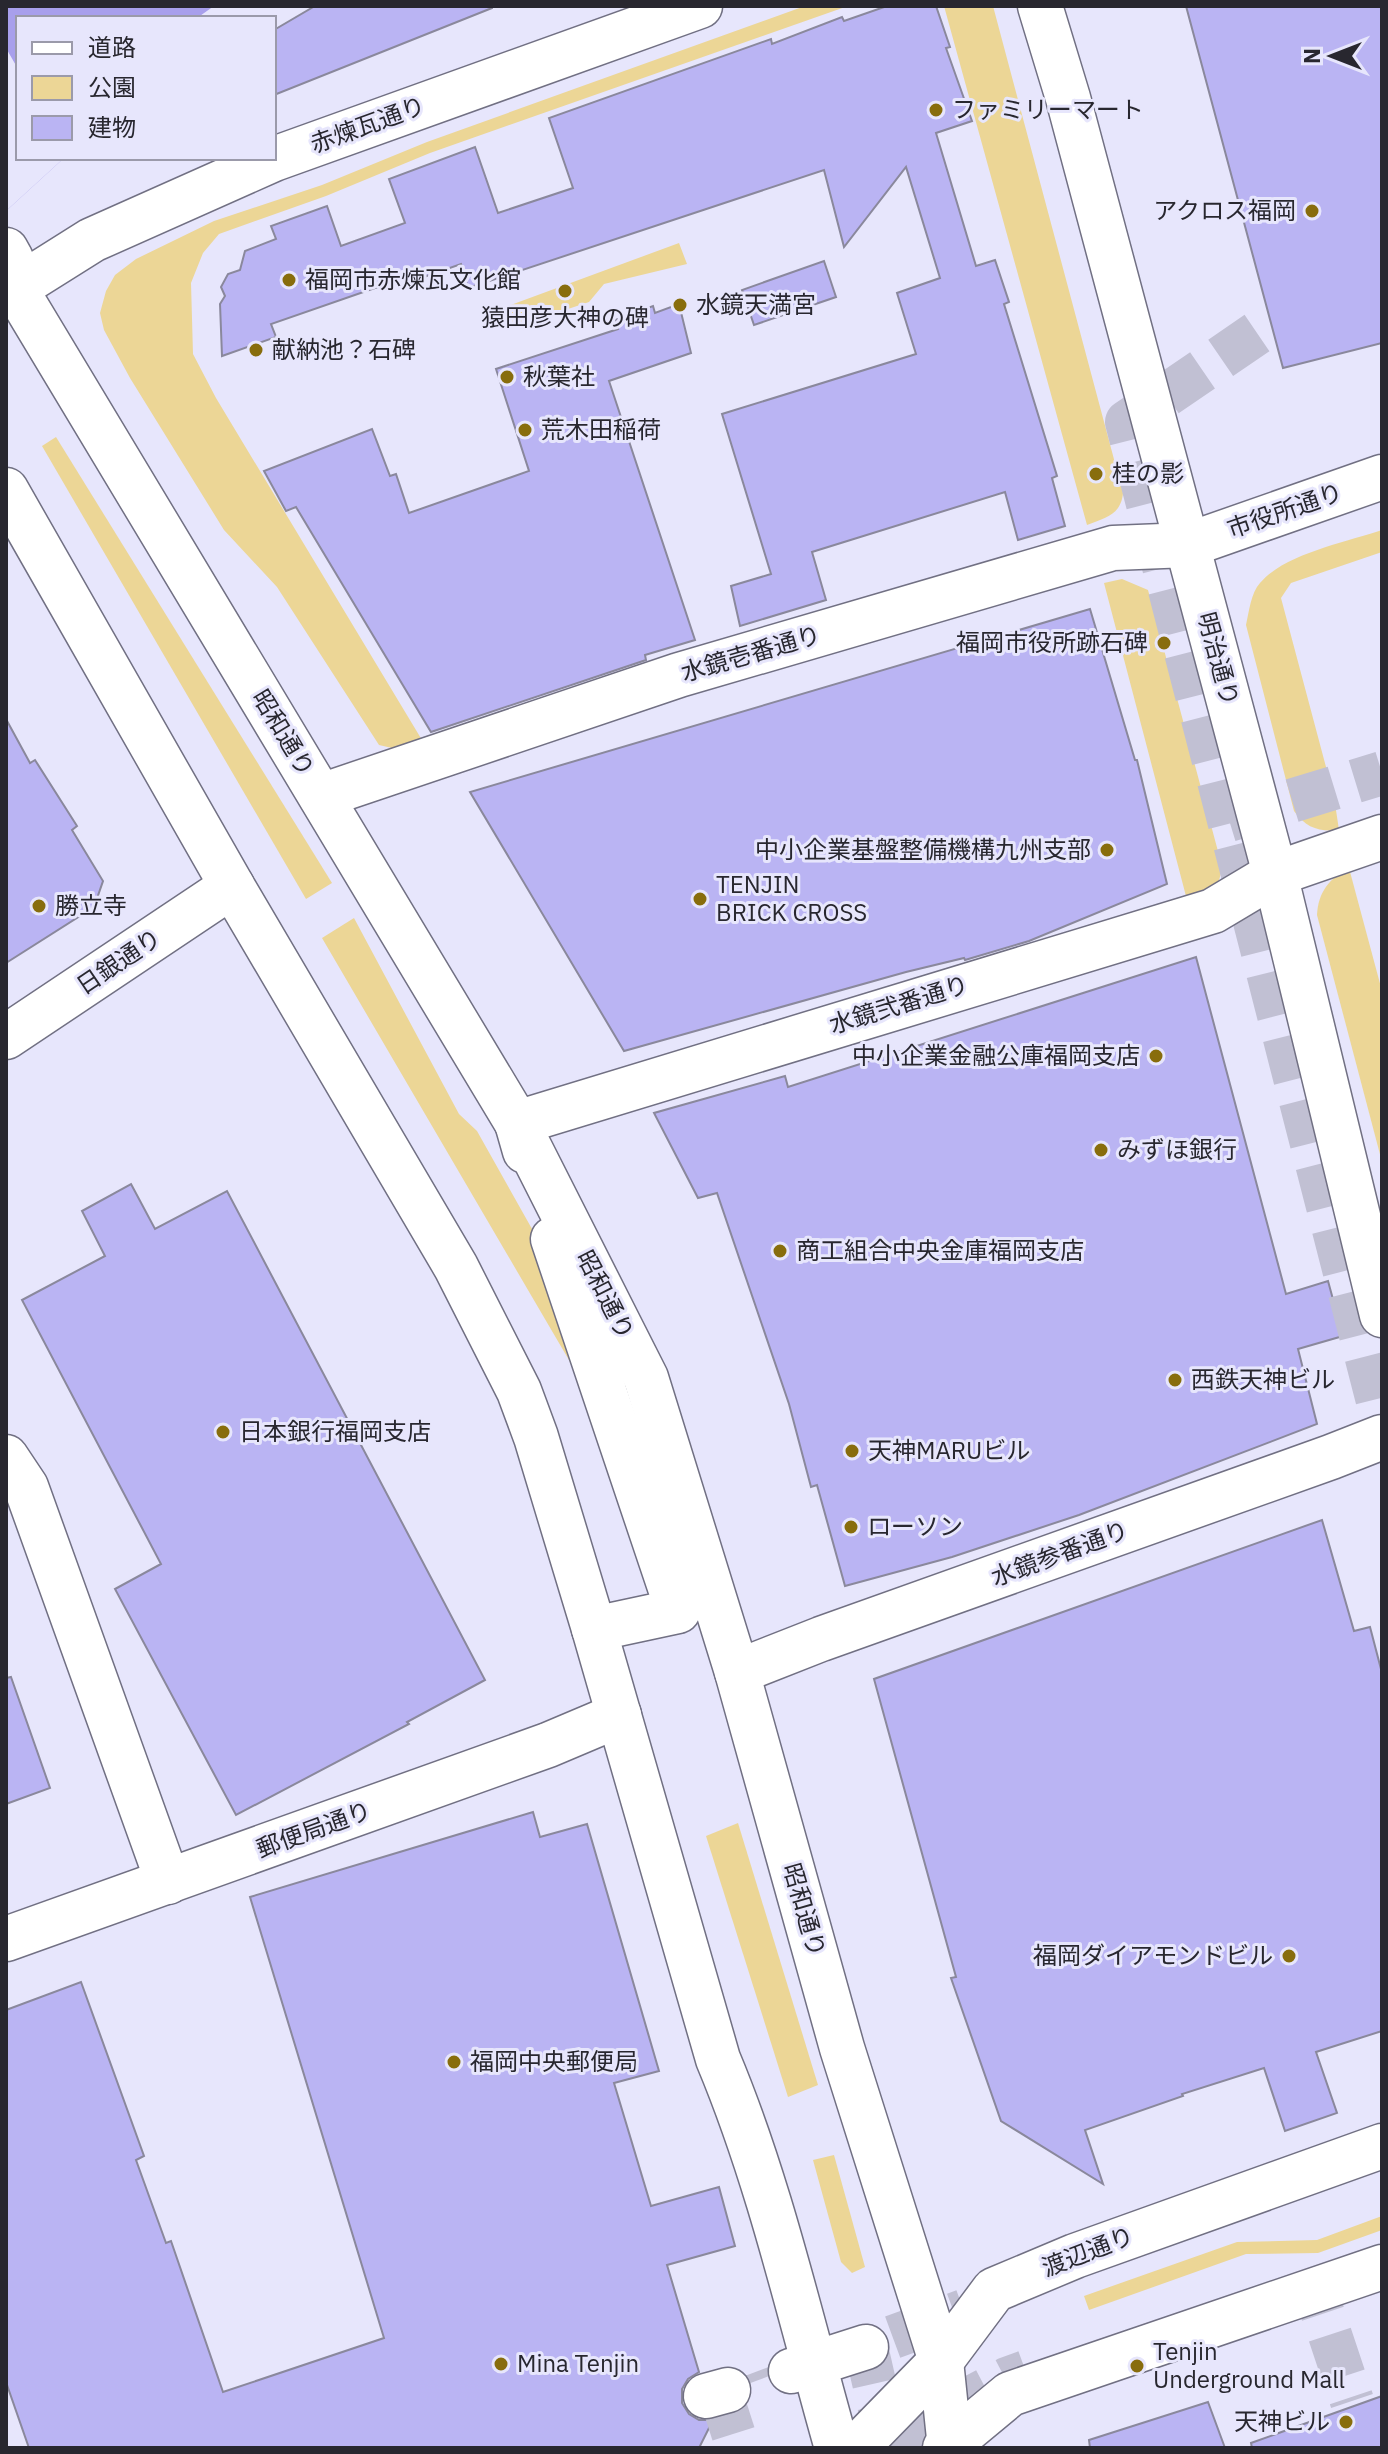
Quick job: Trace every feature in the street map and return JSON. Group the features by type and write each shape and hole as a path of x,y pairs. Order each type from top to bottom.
{"street":[{"name":"赤煉瓦通り","path":"276,158 700,6"},
{"name":"明治通り","path":"1040,6 1068,98 1275,874 1382,1315"},
{"name":"赤煉瓦通り","path":"9,277 272,160"},
{"name":"昭和通り","path":"9,277 517,1123 646,1378 737,1672 842,2048 941,2361 948,2446"},
{"name":"市役所通り","path":"1188,545 1382,477"},
{"path":"6,490 232,886 456,1267 519,1391 594,1629 718,2059 736,2101 774,2223 837,2448"},
{"name":"水鏡壱番通り","path":"321,796 679,675 1113,548 1188,545"},
{"name":"水鏡弐番通り","path":"517,1123 1213,911 1275,874 1382,837"},
{"name":"日銀通り","path":"6,1037 232,886"},
{"path":"517,1123 552,1238 678,1611 594,1629"},
{"name":"水鏡参番通り","path":"737,1672 1382,1437"},
{"path":"6,1457 26,1487 168,1882"},
{"name":"郵便局通り","path":"6,1939 548,1745 619,1715"},
{"name":"渡辺通り","path":"856,2448 941,2361 994,2290 1075,2256 1382,2146"},
{"path":"948,2446 1010,2394 1382,2267"},
{"path":"786,2379 866,2347"}],"green space":[{"path":"805,6 848,6 430,153 326,196 219,234 203,253 191,283 193,354 216,398 422,740 392,748 379,745 277,587 224,530 130,378 104,330 100,313 106,291 115,275 136,259 214,221 322,185 427,142"},
{"path":"944,6 993,6 1123,493 1115,511 1087,525"},
{"path":"679,243 687,264 604,284 589,302 505,330 500,309"},
{"path":"56,437 332,883 306,899 42,446"},
{"path":"1382,530 1382,552 1291,583 1281,598 1334,797 1339,830 1319,829 1308,825 1294,811 1246,625 1249,608 1260,583 1284,564 1317,550"},
{"path":"1122,579 1148,590 1219,855 1219,880 1210,889 1187,900 1104,583"},
{"path":"1349,868 1382,991 1382,1162 1317,915 1326,887"},
{"path":"354,918 459,1114 477,1131 586,1325 583,1384 322,938"},
{"path":"738,1823 818,2085 788,2097 706,1836"},
{"path":"834,2155 865,2267 852,2273 841,2262 813,2160"},
{"path":"1382,2216 1382,2230 1318,2253 1246,2254 1089,2310 1084,2296 1237,2242 1317,2240"}],"shaded area":[{"path":"6,6 214,6 200,16 16,16 16,160 62,160 6,211"}],"pier":[{"path":"6,48 16,66 16,160 62,160 6,211"}],"building":[{"path":"315,6 492,6 276,94 276,29"},
{"path":"887,6 936,6 950,47 946,48 972,121 936,133 976,266 995,260 1009,302 1004,304 1057,476 1052,478 1065,526 1018,540 1005,492 812,552 826,600 740,626 731,586 771,574 722,414 916,354 897,293 940,278 906,167 844,247 824,170 468,288 461,264 424,277 423,274 375,288 271,324 276,337 222,356 220,304 225,296 221,287 228,274 240,270 245,251 276,239 271,226 327,206 341,246 405,223 389,179 475,147 498,213 573,188 549,118 771,39 772,44 842,17 844,21"},
{"name":"アクロス福岡","path":"1186,6 1382,6 1382,343 1283,368"},
{"path":"824,261 836,297 754,325 742,290"},
{"path":"679,304 691,353 609,381 695,640 645,655 646,660 431,732 296,507 286,511 264,471 372,429 390,476 396,474 409,513 529,471 496,369 618,329 615,320 653,306 655,313"},
{"name":"TENJIN BRICK CROSS","path":"1090,609 1137,760 1167,884 1029,941 965,960 906,972 624,1051 470,792"},
{"path":"6,719 30,763 35,760 77,826 72,830 103,881 94,907 6,963"},
{"path":"1196,957 1286,1294 1328,1281 1343,1336 1298,1349 1317,1424 1079,1515 952,1557 845,1586 817,1485 811,1487 789,1404 717,1193 698,1198 654,1113 785,1076 788,1087"},
{"name":"日本銀行福岡支店","path":"131,1184 155,1229 227,1191 485,1680 407,1722 409,1724 236,1815 115,1589 161,1564 22,1300 105,1256 82,1211"},
{"path":"1322,1520 1354,1631 1370,1627 1382,1673 1382,2031 1316,2052 1337,2113 1285,2131 1264,2068 1085,2130 1103,2184 1001,2121 951,1978 956,1977 874,1679"},
{"path":"11,1677 50,1788 6,1804 6,1678"},
{"path":"533,1812 540,1837 587,1824 659,2071 614,2083 651,2206 719,2187 735,2246 667,2265 699,2372 688,2379 682,2389 682,2403 689,2414 699,2420 713,2420 699,2448 29,2448 6,2382 6,2010 81,1982 144,2156 136,2160 166,2243 171,2241 223,2392 384,2338 250,1897"},
{"name":"天神ビル","path":"1382,2396 1382,2448 1252,2448 1251,2443"},
{"path":"1208,2402 1225,2448 1090,2448 1089,2440"}],"tunnel":[{"path":"1257,333 1127,422 1382,1417"},
{"path":"1229,820 1382,773"},
{"path":"1309,2272 1352,2401"},
{"path":"889,2448 866,2347 964,2311"},
{"path":"758,2371 761,2379"},
{"path":"889,2441 1026,2372"},
{"path":"720,2392 738,2448"}],"place":[{"name":"ファミリーマート","path":"936,110"},
{"name":"アクロス福岡","path":"1312,211"},
{"name":"福岡市赤煉瓦文化館","path":"289,280"},
{"name":"猿田彦大神の碑","path":"565,291"},
{"name":"水鏡天満宮","path":"680,305"},
{"name":"献納池？石碑","path":"256,350"},
{"name":"秋葉社","path":"507,377"},
{"name":"荒木田稲荷","path":"525,430"},
{"name":"桂の影","path":"1096,474"},
{"name":"福岡市役所跡石碑","path":"1164,643"},
{"name":"中小企業基盤整備機構九州支部","path":"1107,850"},
{"name":"TENJIN BRICK CROSS","path":"700,899"},
{"name":"勝立寺","path":"39,906"},
{"name":"中小企業金融公庫福岡支店","path":"1156,1056"},
{"name":"みずほ銀行","path":"1101,1150"},
{"name":"商工組合中央金庫福岡支店","path":"780,1251"},
{"name":"西鉄天神ビル","path":"1175,1380"},
{"name":"日本銀行福岡支店","path":"223,1432"},
{"name":"天神MARUビル","path":"852,1451"},
{"name":"ローソン","path":"851,1527"},
{"name":"福岡ダイアモンドビル","path":"1289,1956"},
{"name":"福岡中央郵便局","path":"454,2062"},
{"name":"Mina Tenjin","path":"501,2364"},
{"name":"Tenjin Underground Mall","path":"1137,2366"},
{"name":"天神ビル","path":"1346,2422"}]}
